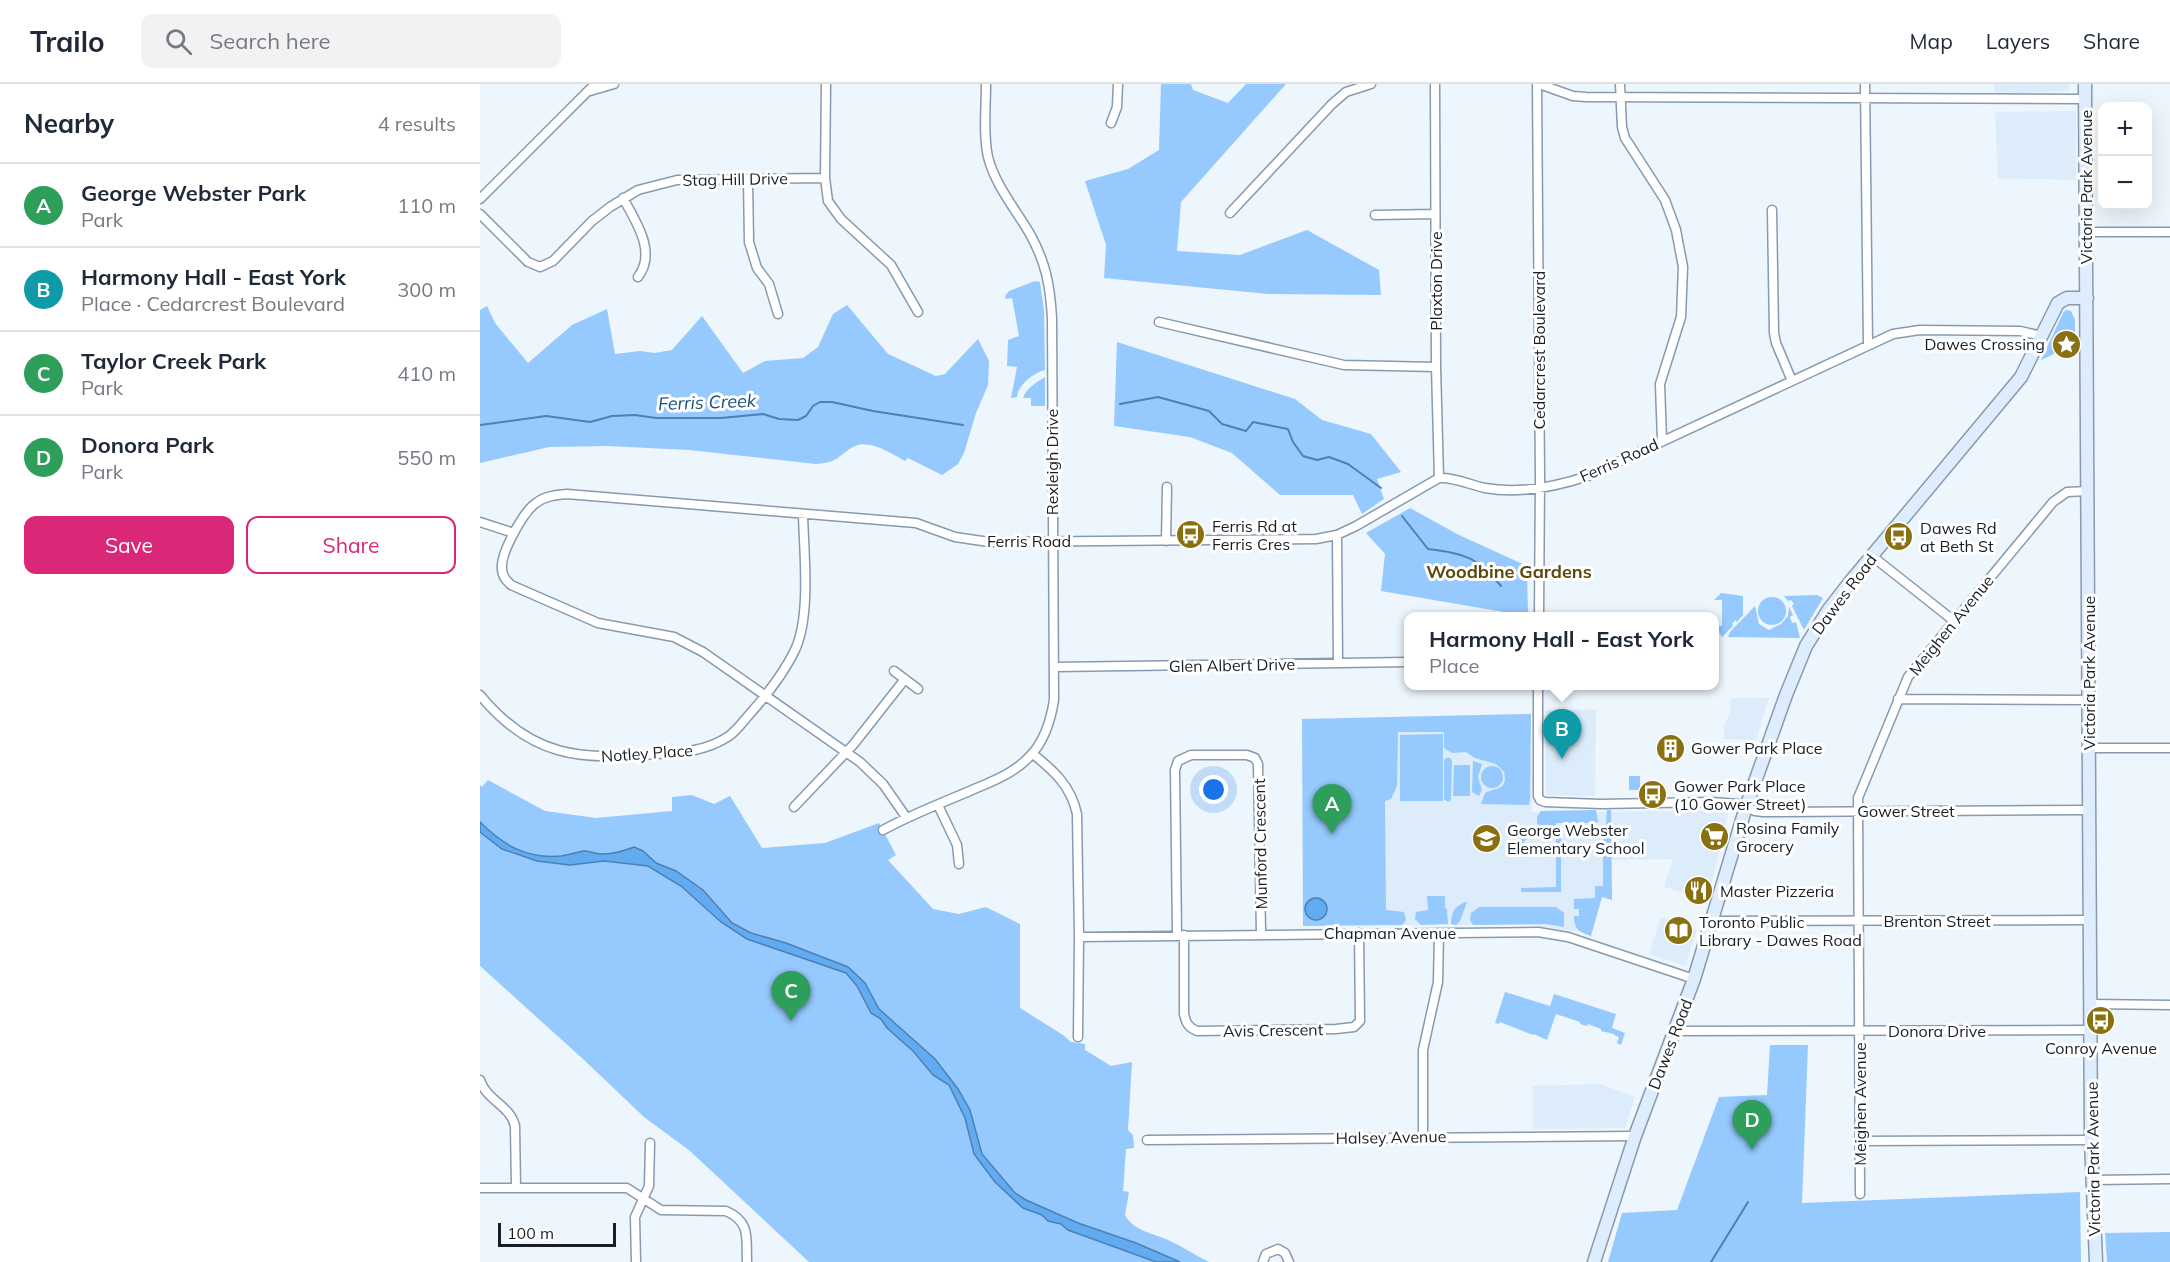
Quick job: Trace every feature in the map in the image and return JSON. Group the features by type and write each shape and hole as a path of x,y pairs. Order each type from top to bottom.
{"main road":[{"name":"Victoria Park Avenue","path":"2085,84 2091,1140 2096,1262"},
{"name":"Dawes Road","path":"1594,1262 1635,1136 1694,979 1746,807 1806,646 1829,609 2021,377 2059,301 2068,298 2087,298"}],"street":[{"path":"480,199 595,84"},
{"path":"587,92 614,84"},
{"path":"826,84 825,178 828,201 834,212 891,265 918,312"},
{"name":"Rexleigh Drive","path":"884,830 906,817 1008,774 1033,754 1050,718 1055,691 1050,284 1038,250 996,179 988,159 985,141 986,84"},
{"path":"1111,123 1117,107 1118,84"},
{"path":"1230,213 1332,104 1346,92 1371,84"},
{"name":"Plaxton Drive","path":"1435,84 1436,367 1439,478"},
{"path":"1538,84 1573,96 2085,99"},
{"name":"Cedarcrest Boulevard","path":"1538,84 1539,612"},
{"path":"1620,84 1622,127 1625,138 1665,200 1678,239 1683,267 1681,316 1660,384 1662,441"},
{"path":"1865,84 1868,345"},
{"name":"Stag Hill Drive","path":"480,214 528,262 540,267 554,261 592,221 638,190 678,180 825,178"},
{"path":"748,179 749,242 757,268 769,284 778,314"},
{"path":"623,198 647,255 645,268 638,277"},
{"path":"1772,210 1774,338 1792,381"},
{"path":"1375,215 1435,214"},
{"path":"2086,232 2170,232"},
{"path":"1159,322 1344,365 1436,367"},
{"name":"Ferris Road","path":"906,817 873,773 847,752 689,643 660,633 598,623 511,585 503,576 502,560 514,533 529,509 553,495 567,494 916,523 972,541 1316,539 1337,535 1439,478 1499,489 1540,488 1588,476 1893,334 1920,330 2020,331 2042,336"},
{"path":"1166,541 1167,487"},
{"name":"Meighen Avenue","path":"1860,1194 1858,798 1908,677 2053,502 2067,492 2088,491"},
{"name":"Notley Place","path":"480,695 514,730 559,750 587,756 614,757 682,752 708,748 732,735 766,695 796,648 801,630 804,592 803,515"},
{"path":"480,522 514,533"},
{"path":"1337,535 1338,663"},
{"path":"1872,556 1954,621"},
{"name":"Glen Albert Drive","path":"1054,667 1404,662"},
{"path":"894,671 918,689"},
{"path":"794,807 847,752 905,680"},
{"name":"Gower Street","path":"1538,690 1538,796 1545,802 1601,804 1712,802 1737,804 1763,812 2090,810"},
{"path":"1898,699 2089,700"},
{"path":"2090,748 2170,748"},
{"path":"1033,754 1058,774 1071,794 1076,807 1079,937 1078,1037"},
{"name":"Munford Crescent","path":"1181,935 1175,770 1178,761 1191,755 1247,755 1255,758 1258,764 1261,933"},
{"path":"938,805 957,845 959,864"},
{"name":"Brenton Street","path":"1712,921 2090,920"},
{"name":"Chapman Avenue","path":"1079,937 1261,933 1538,932 1552,933 1694,979"},
{"name":"Avis Crescent","path":"1181,935 1184,1014 1190,1028 1197,1030 1267,1030 1348,1028 1360,1021 1359,933"},
{"path":"1423,1137 1423,1050 1438,982 1439,933"},
{"path":"2091,1004 2170,1005"},
{"name":"Donora Drive","path":"1675,1031 2091,1030"},
{"path":"480,1080 487,1093 513,1116 516,1188"},
{"name":"Halsey Avenue","path":"1147,1140 1635,1136"},
{"path":"1860,1141 2091,1140"},
{"path":"636,1262 635,1217 649,1186 650,1143"},
{"path":"2093,1180 2170,1179"},
{"path":"480,1188 627,1188 661,1210 726,1211 743,1222 746,1233 747,1262"},
{"path":"1263,1262 1266,1254 1278,1249 1285,1253 1289,1262"}],"shaded area":[{"path":"1161,84 1191,84 1193,90 1228,103 1246,84 1286,84 1181,202 1177,251 1240,255 1307,230 1379,270 1381,295 1268,294 1104,278 1106,245 1085,181 1128,169 1159,150"},
{"path":"1994,84 2069,84 2069,91 1994,94"},
{"path":"2076,111 2076,180 1998,178 1995,112"},
{"path":"1035,281 1040,282 1044,311 1045,370 1027,380 1020,388 1017,397 1011,398 1017,367 1007,366 1008,340 1019,336 1012,298 1006,299 1005,296 1009,291"},
{"path":"847,305 888,354 936,376 945,374 978,339 989,361 988,385 976,413 964,453 958,464 942,475 908,458 905,461 881,448 867,444 855,446 830,462 816,464 689,450 608,446 549,447 480,463 480,310 487,306 495,323 528,363 572,325 607,309 615,354 640,351 655,353 672,350 702,316 743,373 765,361 803,358 818,347 833,314"},
{"path":"2066,310 2071,311 2075,320 2075,344 2041,360 2063,313"},
{"path":"1117,342 1295,399 1322,420 1371,434 1401,472 1377,479 1384,499 1362,514 1353,495 1280,495 1232,453 1190,437 1114,426"},
{"path":"1045,377 1045,406 1031,406 1031,398 1023,398 1024,394"},
{"path":"1410,508 1459,535 1527,566 1528,612 1504,612 1381,591 1385,554 1366,533"},
{"path":"1721,593 1743,596 1743,615 1737,622 1735,620 1733,626 1722,637 1719,626 1722,626 1722,600 1714,600"},
{"path":"1817,595 1823,598 1804,630 1792,606 1794,604 1784,596"},
{"path":"1772,597 1782,601 1786,611 1782,621 1772,625 1762,621 1758,611 1762,601"},
{"path":"1755,606 1759,624 1769,630 1781,624 1788,616 1789,607 1793,615 1790,617 1792,623 1796,622 1800,638 1728,637"},
{"path":"1731,698 1769,698 1756,740 1724,739 1724,726 1730,712"},
{"path":"1596,709 1595,796 1546,795 1546,711"},
{"name":"George Webster Elementary School","path":"1531,714 1532,812 1729,810 1708,899 1664,887 1673,859 1610,860 1612,900 1600,896 1588,933 1531,925 1378,925 1359,718"},
{"path":"1531,714 1529,805 1481,804 1485,793 1503,785 1504,772 1496,764 1475,758 1466,752 1452,753 1444,748 1444,732 1398,732 1397,786 1391,799 1385,801 1386,910 1404,912 1406,920 1402,925 1303,926 1302,719"},
{"path":"1443,734 1443,801 1400,801 1400,735"},
{"path":"1448,757 1452,760 1451,800 1448,802 1444,799 1444,760"},
{"path":"1473,761 1482,764 1478,777 1482,790 1479,796 1472,792"},
{"path":"1454,765 1470,765 1470,796 1453,796"},
{"path":"1492,766 1500,769 1503,777 1500,785 1492,788 1484,785 1481,777 1484,769"},
{"path":"1629,776 1640,776 1640,790 1629,790"},
{"path":"488,780 545,811 596,818 672,811 672,797 692,795 714,804 730,796 762,848 825,843 879,823 896,855 888,860 933,909 959,914 986,907 1020,924 1020,1008 1071,1042 1085,1044 1085,1050 1111,1066 1132,1062 1128,1130 1133,1135 1134,1148 1126,1149 1123,1191 1129,1192 1125,1215 1139,1229 1175,1243 1209,1262 809,1262 690,1151 644,1117 480,966 480,785 482,787"},
{"path":"1596,810 1598,822 1596,823 1556,823 1556,828 1541,828 1537,823 1537,817 1541,811"},
{"path":"1607,810 1611,810 1612,900 1602,897 1591,936 1576,927 1574,916 1579,916 1579,909 1574,909 1574,899 1595,898 1595,886 1603,886 1603,839 1605,838"},
{"path":"480,822 507,844 537,855 561,856 584,851 607,854 634,847 643,851 656,863 676,871 703,890 732,923 751,933 786,943 848,967 865,983 879,1009 935,1059 958,1089 970,1110 982,1154 1015,1193 1078,1223 1136,1243 1180,1262 1156,1262 1068,1230 1061,1224 1048,1221 1042,1215 1023,1208 995,1182 974,1154 965,1118 949,1085 933,1075 881,1019 871,1013 857,986 846,973 747,939 721,922 681,886 648,866 604,861 570,865 537,861 502,849 480,832"},
{"path":"1530,827 1534,831 1524,842 1528,846 1523,851 1517,845 1521,840 1519,837"},
{"path":"1556,838 1561,838 1561,892 1521,892 1521,888 1556,887"},
{"path":"1427,896 1445,896 1448,924 1421,925 1415,919 1416,912 1428,910"},
{"path":"1316,898 1324,901 1327,909 1324,917 1316,920 1308,917 1305,909 1308,901"},
{"path":"1467,902 1460,921 1456,925 1451,924 1454,910"},
{"path":"1479,907 1556,907 1564,913 1564,927 1546,924 1473,925 1470,920 1471,913"},
{"path":"1661,917 1697,930 1685,966 1649,954"},
{"path":"1505,992 1550,1006 1554,994 1616,1014 1612,1028 1625,1033 1621,1045 1617,1043 1619,1037 1614,1034 1556,1014 1547,1040 1500,1022 1495,1023"},
{"path":"1770,1045 1808,1045 1802,1203 2080,1192 2081,1262 1608,1262 1622,1213 1677,1210 1719,1097 1767,1095"},
{"path":"1600,1084 1635,1097 1625,1128 1533,1129 1533,1086"},
{"path":"2170,1232 2170,1262 2107,1262 2105,1233"}],"waterway":[{"path":"1120,404 1158,397 1209,411 1222,424 1246,431 1253,422 1288,429 1293,442 1303,456 1317,460 1329,457 1348,464 1381,488"},
{"name":"Ferris Creek","path":"480,425 546,416 590,422 612,416 721,418 763,414 779,419 798,420 806,416 813,406 820,402 832,402 963,425"},
{"path":"1402,516 1428,549 1469,558 1484,568 1501,586"},
{"path":"1711,1262 1748,1202"}],"place":[{"name":"Dawes Crossing","path":"2066,344"},
{"name":"Ferris Rd at Ferris Cres","path":"1191,535"},
{"name":"Dawes Rd at Beth St","path":"1899,537"},
{"name":"Gower Park Place","path":"1670,748"},
{"name":"Harmony Hall - East York","path":"1562,759"},
{"name":"Gower Park Place (10 Gower Street)","path":"1653,795"},
{"name":"George Webster Park","path":"1332,834"},
{"name":"Rosina Family Grocery","path":"1715,837"},
{"name":"George Webster Elementary School","path":"1486,839"},
{"name":"Master Pizzeria","path":"1699,891"},
{"name":"Toronto Public Library - Dawes Road","path":"1678,931"},
{"name":"Conroy Avenue","path":"2101,1020"},
{"name":"Taylor Creek Park","path":"791,1021"},
{"name":"Donora Park","path":"1752,1150"}],"district":[{"name":"Woodbine Gardens","path":"1509,571"}]}
